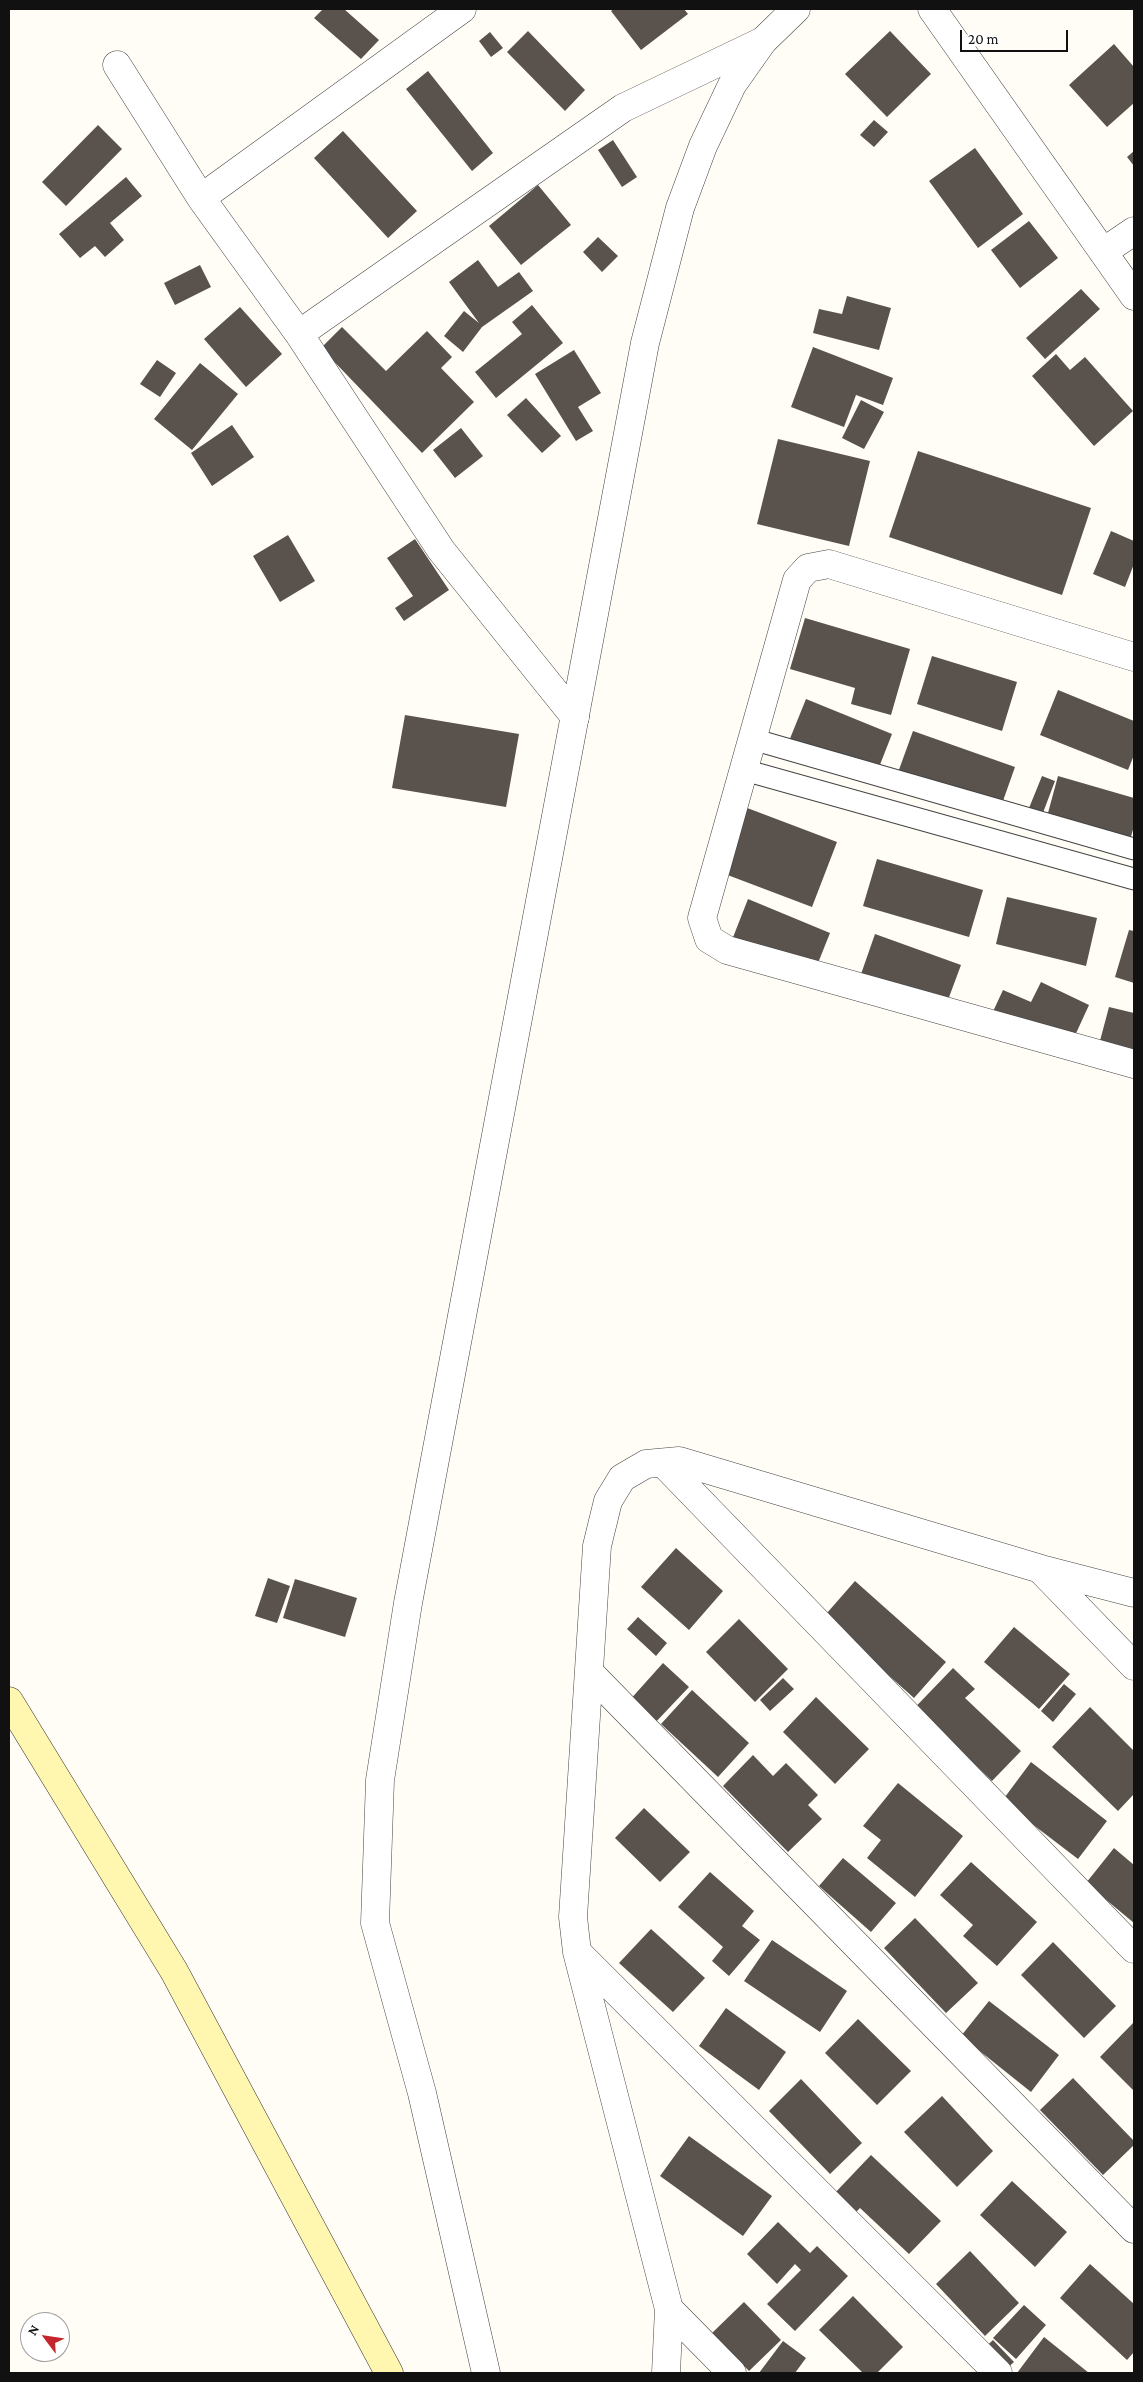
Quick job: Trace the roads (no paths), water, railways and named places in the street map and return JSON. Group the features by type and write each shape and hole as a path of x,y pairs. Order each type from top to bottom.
{"main road":[{"path":"9,1700 174,1971 389,2373"}],"street":[{"path":"201,198 462,9"},
{"path":"486,2373 422,2093 375,1923 380,1780 408,1603 645,343 680,208 703,146 732,85 763,41 796,9"},
{"path":"932,9 1134,296"},
{"path":"299,334 623,108 763,41"},
{"path":"116,65 201,198 299,334 441,550 575,717"},
{"path":"1103,252 1134,231"},
{"path":"1134,657 829,564 808,568 797,580 702,918 709,939 727,950 1134,1064"},
{"path":"666,2373 669,2310 577,1952 573,1917 574,1877 597,1546 608,1501 622,1478 646,1464 679,1461 1041,1569 1134,1593"},
{"path":"663,1463 1134,1949"},
{"path":"1041,1569 1134,1666"},
{"path":"589,1672 1134,2229"},
{"path":"577,1952 998,2373"},
{"path":"669,2310 732,2373"}],"lane":[{"path":"752,739 1134,849"},
{"path":"744,770 1134,879"}]}
